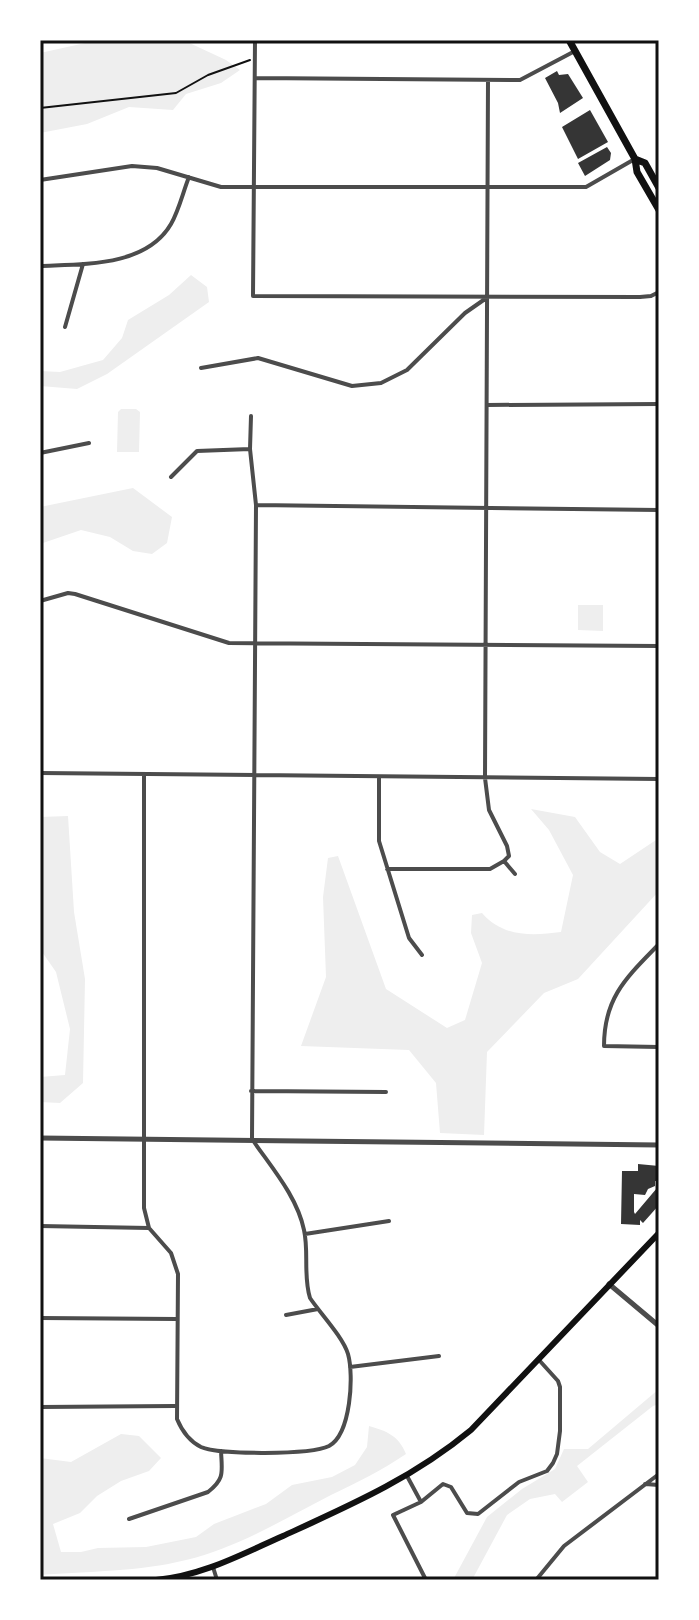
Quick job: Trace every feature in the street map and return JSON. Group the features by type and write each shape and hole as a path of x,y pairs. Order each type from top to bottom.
{"main road":[{"path":"569,40 635,159 637,172 659,210"},
{"path":"635,159 645,163 659,188"},
{"path":"156,1580 213,1567 407,1476 445,1452 471,1430 659,1233"}],"street":[{"path":"255,40 253,296 640,297 659,292"},
{"path":"255,78 520,80 575,51"},
{"path":"387,869 490,869 509,856 489,810 485,778 488,80"},
{"path":"40,180 132,166 157,168 221,187 586,187 635,159"},
{"path":"40,266 84,264 133,255 156,240 170,224 189,177"},
{"path":"65,327 84,264"},
{"path":"201,368 258,358 352,386 381,383 407,370 465,313 487,297"},
{"path":"487,405 659,404"},
{"path":"144,775 144,1208 149,1228 171,1253 178,1274 177,1419 188,1438 205,1448 307,1452 329,1446 343,1429 349,1411 349,1368 347,1352 307,1287 305,1234 294,1202 252,1139 256,505 250,449 251,416"},
{"path":"40,453 89,443"},
{"path":"171,477 197,451 250,449"},
{"path":"256,505 659,510"},
{"path":"40,601 75,594 229,643 659,646"},
{"path":"40,773 659,779"},
{"path":"379,777 379,841 409,938 422,955"},
{"path":"504,861 515,874"},
{"path":"659,944 622,982 613,997 604,1028 604,1046 659,1047"},
{"path":"251,1091 386,1092"},
{"path":"40,1138 659,1145"},
{"path":"305,1234 389,1221"},
{"path":"40,1226 149,1228"},
{"path":"609,1284 659,1326"},
{"path":"286,1315 318,1309"},
{"path":"40,1318 177,1319"},
{"path":"349,1368 439,1356"},
{"path":"426,1580 393,1515 421,1502 443,1484 451,1487 467,1513 478,1514 519,1482 547,1471 557,1454 560,1387 538,1358"},
{"path":"40,1407 175,1406"},
{"path":"129,1519 208,1492 219,1484 222,1475 221,1451"},
{"path":"536,1580 564,1546 659,1474"},
{"path":"407,1476 421,1502"},
{"path":"645,1484 659,1485"},
{"path":"213,1567 217,1580"}],"path":[{"path":"40,108 176,93 208,75 255,58"}],"shaded area":[{"path":"99,40 183,40 240,70 221,83 186,94 173,110 129,107 87,124 40,133 40,53"},
{"path":"191,275 207,287 209,302 107,374 77,389 40,386 40,371 60,372 103,360 122,338 128,320 169,295"},
{"path":"121,409 140,412 139,452 117,452 118,412"},
{"path":"133,488 172,517 167,543 152,554 133,551 110,537 81,530 40,544 40,507"},
{"path":"578,605 603,605 603,631 578,630"},
{"path":"531,809 575,817 600,852 620,864 659,838 659,891 578,979 544,993 487,1052 484,1135 440,1133 436,1083 409,1050 301,1046 326,977 323,897 328,858 338,856 386,989 447,1028 465,1020 482,963 471,933 472,915 482,913 499,927 518,933 561,932 573,875 549,830"},
{"path":"68,816 74,912 85,979 83,1083 60,1103 40,1102 40,1077 65,1075 70,1029 56,972 40,949 40,817"},
{"path":"659,1389 659,1404 577,1466 588,1482 562,1502 555,1494 530,1499 507,1515 472,1580 453,1580 487,1517 522,1489 555,1469 564,1449 588,1449"},
{"path":"369,1426 392,1435 406,1454 243,1540 168,1564 40,1575 40,1458 71,1462 121,1434 139,1436 161,1458 149,1471 121,1481 97,1496 80,1513 53,1524 61,1552 146,1547 196,1537 214,1524 266,1504 292,1485 332,1477 355,1465 367,1447"}],"building":[{"path":"557,71 559,75 568,74 583,98 560,113 545,78"},
{"path":"590,110 608,142 578,159 562,127"},
{"path":"607,147 611,153 610,160 585,176 578,163"},
{"path":"638,1164 659,1166 659,1181 655,1181 655,1186 648,1189 645,1195 634,1194 635,1214 657,1188 659,1205 643,1223 640,1220 640,1225 621,1224 622,1171 638,1171"}]}
